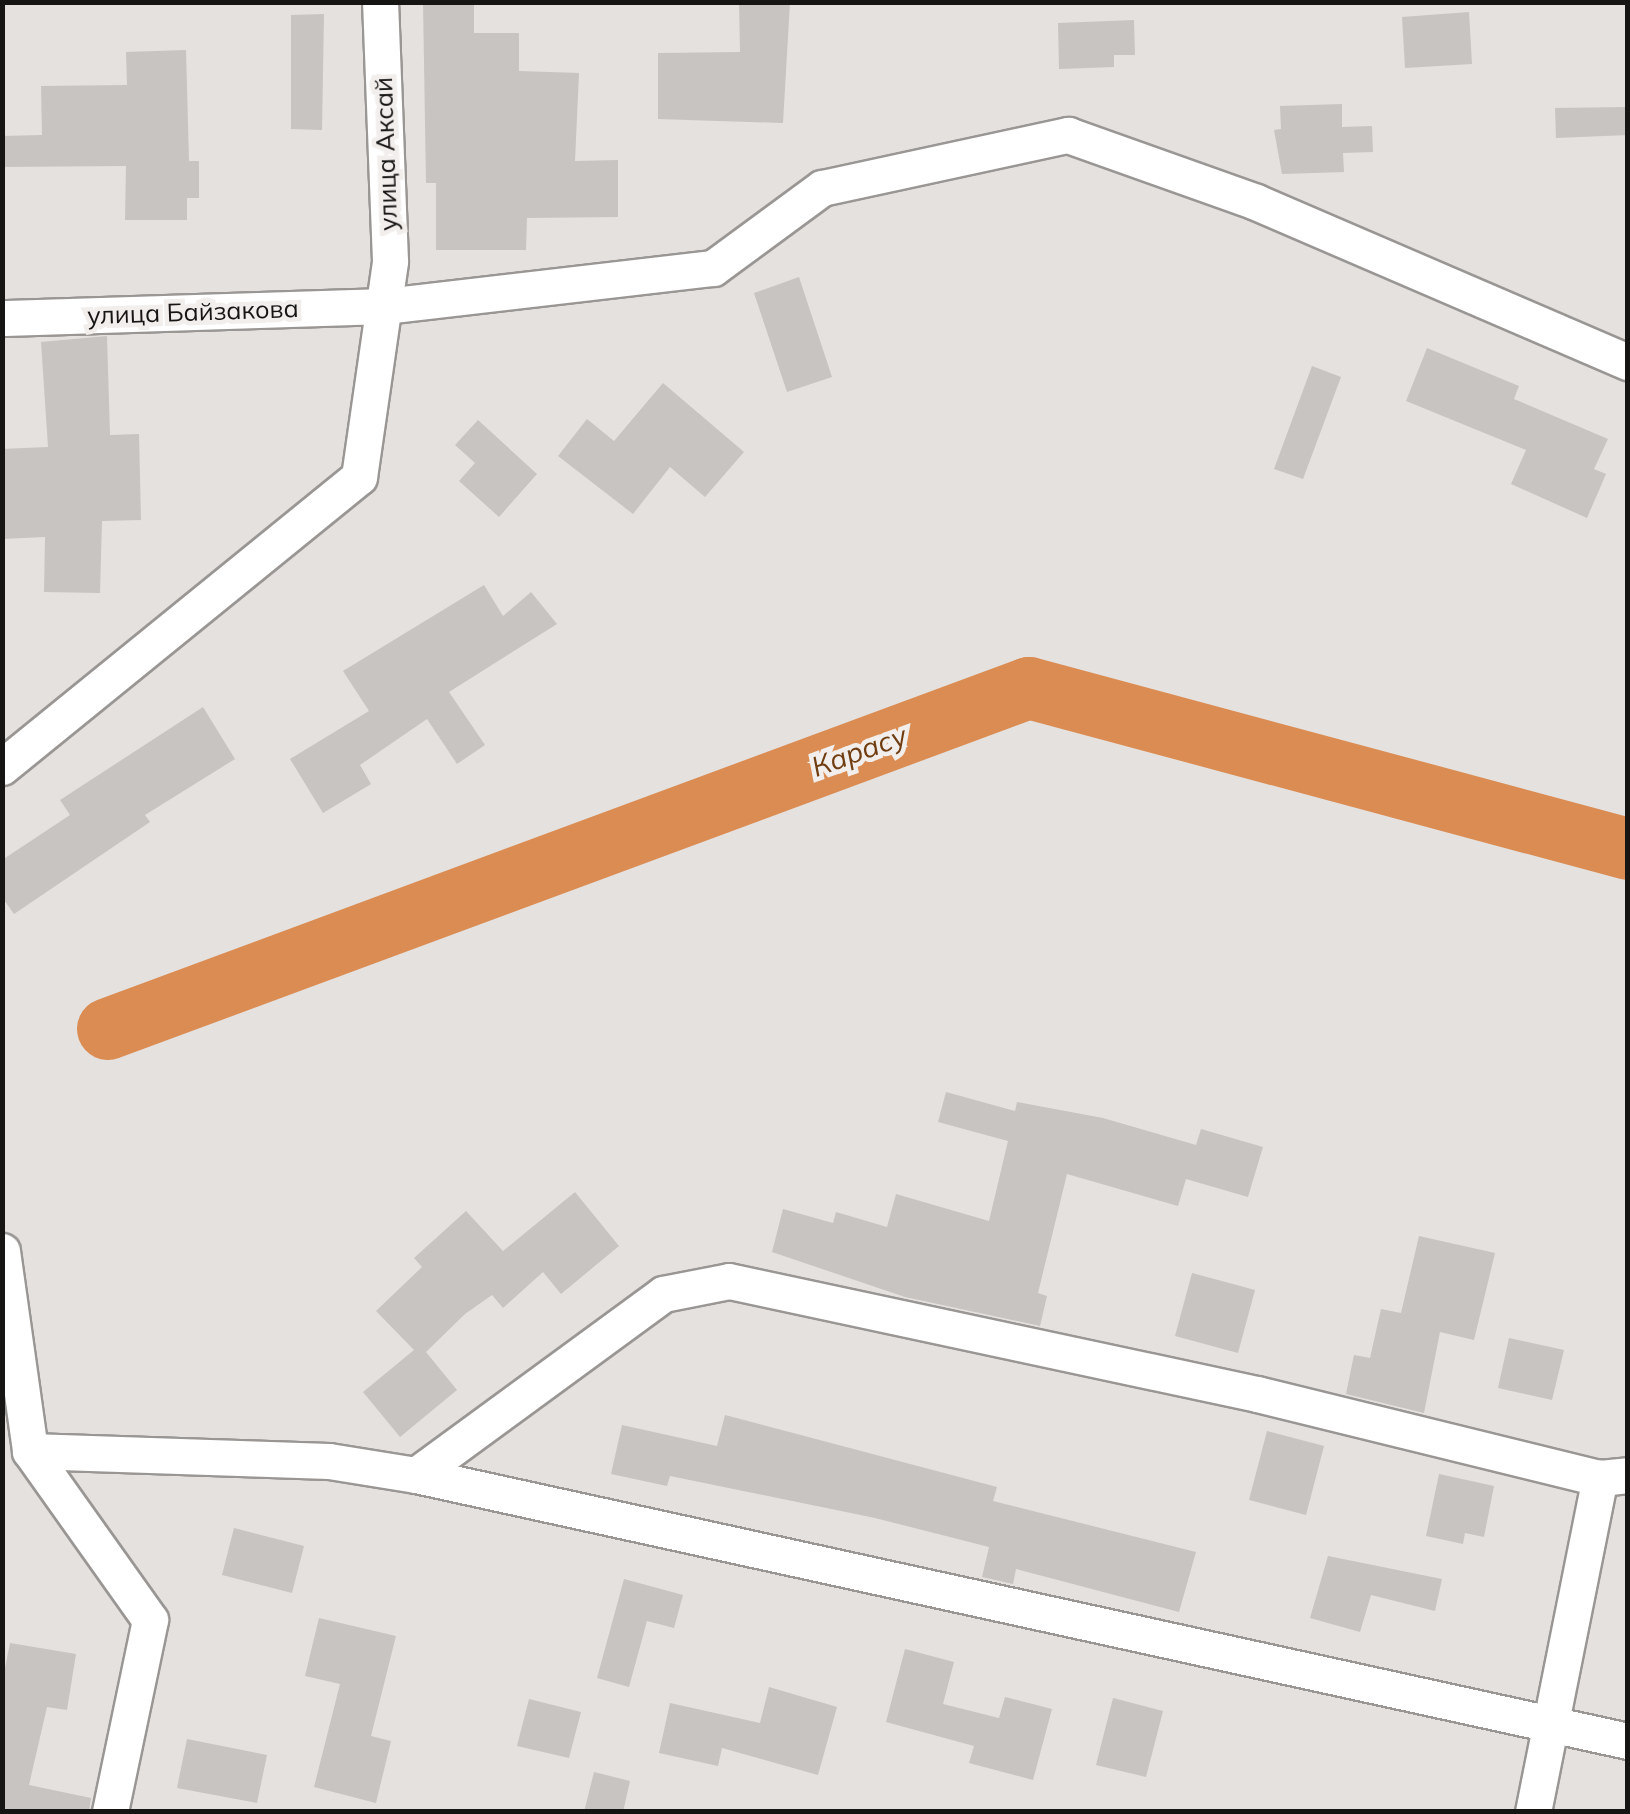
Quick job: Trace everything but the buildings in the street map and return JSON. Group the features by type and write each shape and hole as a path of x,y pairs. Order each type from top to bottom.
{"street":[{"name":"улица Аксай","path":"2,767 359,477 390,260 380,2"},
{"name":"улица Байзакова","path":"2,318 384,306 713,268 822,188 1068,135 1256,202 1628,362"},
{"path":"2,1251 30,1451 150,1620 110,1812"},
{"path":"416,1475 662,1294 729,1282 1257,1394 1614,1476 1533,1812"},
{"path":"30,1451 329,1462 416,1475 1628,1741"}],"waterway":[{"name":"Карасу","path":"108,1029 1029,688 1628,849"}]}
